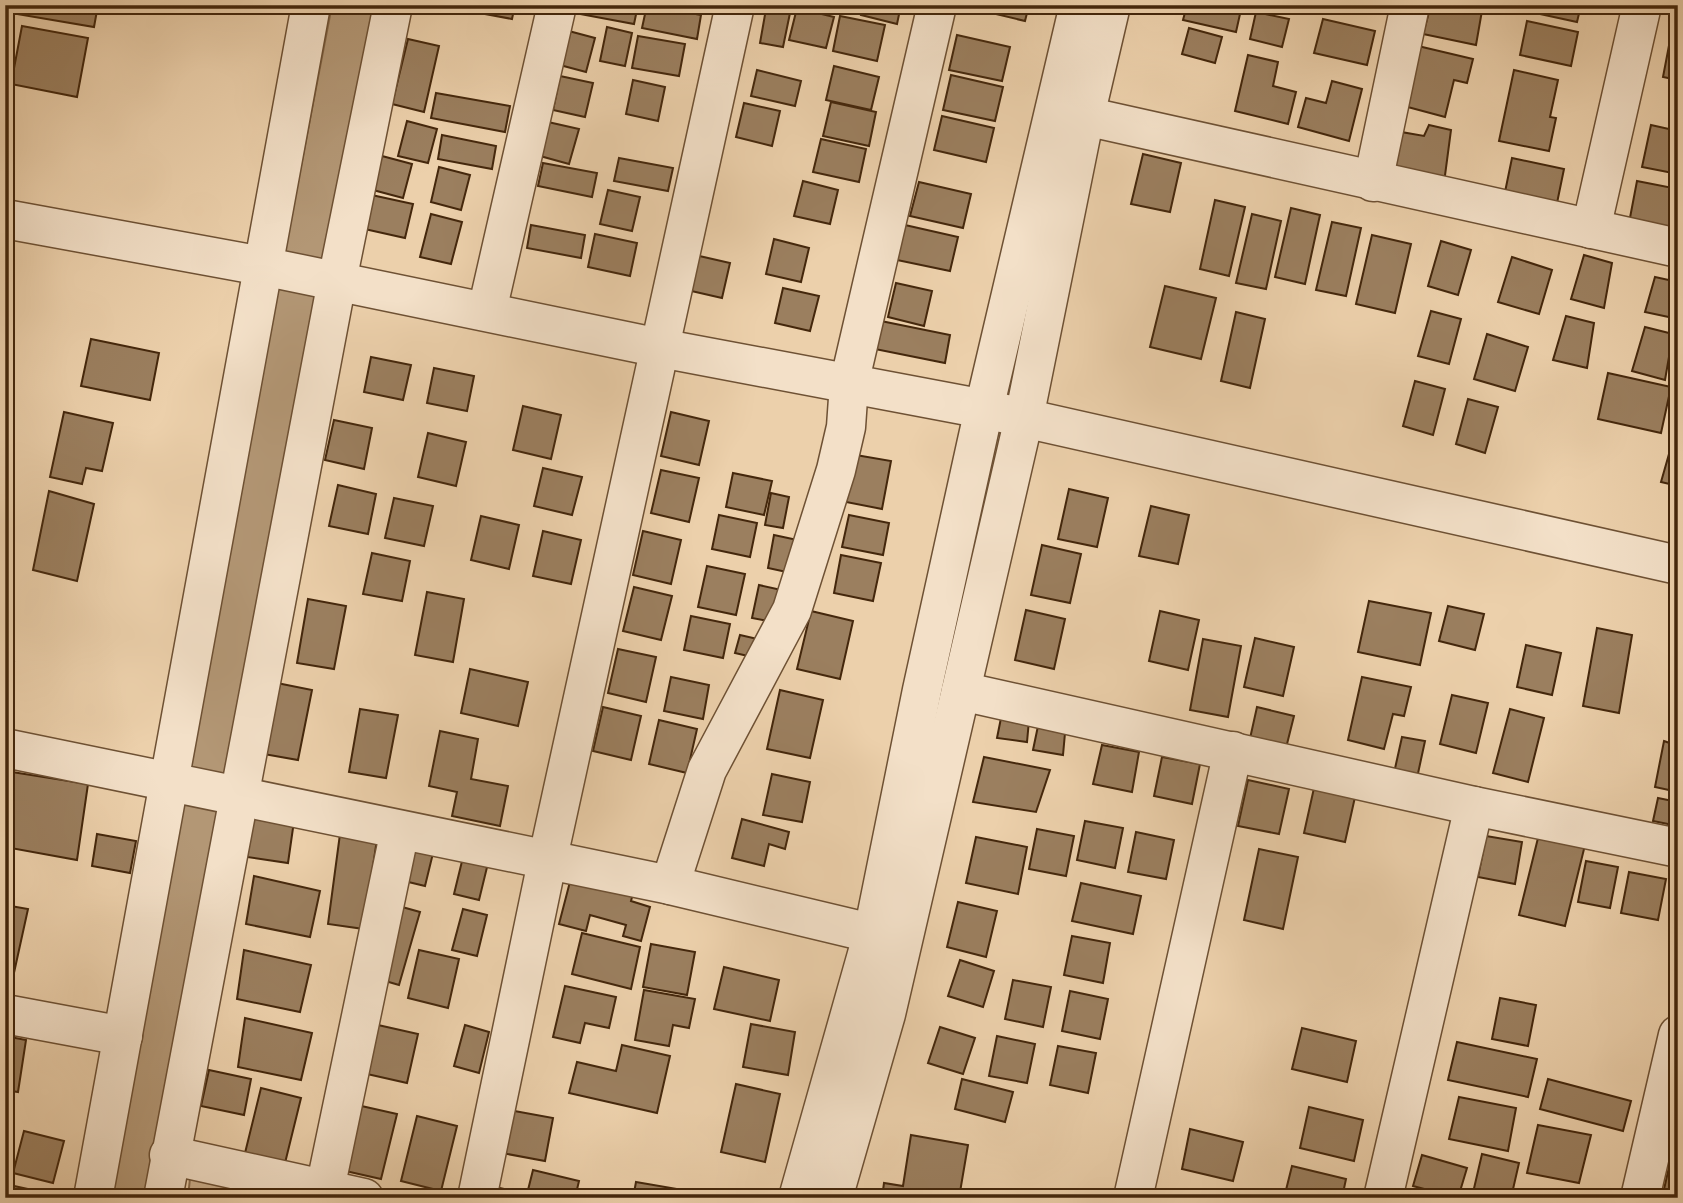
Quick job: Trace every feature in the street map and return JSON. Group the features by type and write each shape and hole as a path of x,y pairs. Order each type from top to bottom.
{"street":[{"path":"93,1198 311,5"},
{"path":"163,1198 169,1155 337,281 393,5"},
{"path":"487,311 557,5"},
{"path":"477,1198 547,862 735,5"},
{"path":"670,885 707,770 792,610 836,470 846,427 849,384 937,5"},
{"path":"833,1198 886,1014 888,937 984,409 1079,5"},
{"path":"798,1198 888,937 961,691 1024,418 1085,116 1111,5"},
{"path":"1373,182 1410,5"},
{"path":"1591,229 1642,5"},
{"path":"1085,116 1678,248"},
{"path":"5,219 262,265 660,348 984,409 1678,565"},
{"path":"961,691 1474,806 1678,848"},
{"path":"5,748 239,794 547,862 670,885 888,937"},
{"path":"1133,1198 1233,751"},
{"path":"1383,1198 1474,806"},
{"path":"325,1189 400,830"},
{"path":"5,1014 123,1036"},
{"path":"1640,1198 1678,1035"},
{"path":"169,1155 364,1198"}],"shaded area":[{"path":"332,5 376,5 150,1198 102,1198"},
{"path":"190,1178 301,1198 188,1198"}],"building":[{"path":"6,5 98,5 94,27 5,12"},
{"path":"431,5 450,5 449,10"},
{"path":"459,5 515,5 512,19 458,9"},
{"path":"582,5 638,5 634,24 580,14"},
{"path":"647,5 701,15 697,39 642,28"},
{"path":"864,5 901,5 897,24 861,15"},
{"path":"958,5 1029,5 1025,21"},
{"path":"1187,5 1242,5 1236,32 1183,20"},
{"path":"1431,5 1483,5 1476,45 1423,34"},
{"path":"1527,5 1581,5 1577,22 1526,11"},
{"path":"797,8 834,17 826,48 789,40"},
{"path":"766,9 790,13 783,47 760,43"},
{"path":"1256,12 1289,19 1282,47 1250,39"},
{"path":"840,16 885,25 877,61 833,51"},
{"path":"1323,19 1375,31 1367,65 1314,53"},
{"path":"1527,21 1578,32 1571,66 1520,55"},
{"path":"22,26 88,38 77,97 11,84"},
{"path":"607,27 632,33 625,66 600,61"},
{"path":"1189,28 1222,37 1215,63 1182,54"},
{"path":"565,30 595,38 586,72 556,64"},
{"path":"957,35 1010,47 1002,81 949,70"},
{"path":"1671,35 1678,37 1678,80 1663,77"},
{"path":"638,36 685,44 679,76 632,68"},
{"path":"408,39 439,46 424,112 392,104"},
{"path":"1418,46 1473,59 1467,83 1454,80 1445,117 1404,106"},
{"path":"1248,55 1278,62 1273,86 1296,92 1288,124 1235,111"},
{"path":"834,66 879,77 871,110 826,100"},
{"path":"757,70 801,81 795,106 751,96"},
{"path":"1514,70 1558,80 1550,117 1556,118 1549,151 1499,141"},
{"path":"951,75 1003,87 995,121 943,110"},
{"path":"560,76 593,83 585,117 553,110"},
{"path":"633,80 665,87 658,121 626,114"},
{"path":"1332,81 1362,89 1349,141 1298,127 1306,98 1326,103"},
{"path":"436,93 510,106 505,132 431,118"},
{"path":"831,102 876,112 869,146 823,136"},
{"path":"744,103 780,111 772,146 736,137"},
{"path":"942,116 994,128 986,162 934,150"},
{"path":"407,121 437,129 428,163 398,156"},
{"path":"548,122 579,129 569,164 540,156"},
{"path":"1429,125 1451,130 1444,183 1391,172 1401,132 1424,136"},
{"path":"1651,125 1678,131 1678,174 1642,167"},
{"path":"442,135 496,146 492,169 438,159"},
{"path":"821,139 866,149 859,182 813,172"},
{"path":"1143,154 1181,163 1170,212 1131,204"},
{"path":"382,156 412,164 403,198 373,190"},
{"path":"619,158 673,168 668,191 614,181"},
{"path":"1512,158 1564,169 1557,203 1505,192"},
{"path":"543,163 597,173 592,197 538,186"},
{"path":"439,167 470,175 461,210 431,202"},
{"path":"803,181 838,190 830,224 794,216"},
{"path":"1637,181 1678,189 1678,233 1629,223"},
{"path":"919,182 971,194 963,228 910,216"},
{"path":"608,190 640,197 632,231 600,224"},
{"path":"367,194 413,204 405,238 360,228"},
{"path":"1215,200 1245,207 1229,276 1200,269"},
{"path":"1291,208 1320,215 1305,284 1275,277"},
{"path":"431,214 462,222 451,264 420,257"},
{"path":"1252,214 1281,221 1266,289 1236,283"},
{"path":"1332,222 1361,228 1346,296 1316,290"},
{"path":"531,225 585,235 581,258 527,248"},
{"path":"905,225 958,237 950,271 897,260"},
{"path":"595,234 637,243 630,276 588,267"},
{"path":"1372,235 1411,244 1395,313 1356,304"},
{"path":"774,239 809,248 801,282 766,274"},
{"path":"1441,241 1471,250 1458,295 1428,286"},
{"path":"695,255 730,263 722,298 687,290"},
{"path":"1584,255 1612,263 1604,308 1571,299"},
{"path":"1512,257 1552,270 1539,314 1498,302"},
{"path":"1655,277 1678,282 1678,319 1645,312"},
{"path":"896,283 932,291 924,326 888,317"},
{"path":"1165,286 1216,298 1201,359 1150,347"},
{"path":"783,288 819,296 810,331 775,323"},
{"path":"1431,311 1461,319 1449,364 1418,356"},
{"path":"1236,312 1265,319 1250,388 1221,381"},
{"path":"1566,316 1594,323 1587,368 1553,360"},
{"path":"876,320 950,335 945,363 870,348"},
{"path":"1645,327 1673,334 1665,380 1632,371"},
{"path":"1487,334 1528,347 1515,391 1474,379"},
{"path":"91,339 159,353 150,400 81,386"},
{"path":"371,357 411,365 403,400 364,392"},
{"path":"434,368 474,376 467,411 427,403"},
{"path":"1608,373 1671,387 1661,433 1598,419"},
{"path":"1415,381 1445,389 1433,435 1403,426"},
{"path":"1468,399 1498,407 1485,453 1456,444"},
{"path":"523,406 561,415 551,459 513,450"},
{"path":"64,412 113,423 102,471 86,468 82,484 50,477"},
{"path":"671,412 709,421 699,465 661,456"},
{"path":"334,420 372,428 364,469 325,460"},
{"path":"428,433 466,442 456,486 418,477"},
{"path":"1671,447 1678,449 1678,486 1661,482"},
{"path":"850,454 891,461 882,509 841,501"},
{"path":"543,468 582,477 572,515 534,506"},
{"path":"661,470 699,478 689,522 651,513"},
{"path":"733,473 772,481 764,515 726,507"},
{"path":"338,485 376,494 368,534 329,526"},
{"path":"1069,489 1108,498 1097,547 1058,539"},
{"path":"49,491 94,504 77,581 33,570"},
{"path":"771,493 789,497 783,528 765,525"},
{"path":"394,498 433,506 424,546 385,538"},
{"path":"1151,506 1189,515 1178,564 1139,556"},
{"path":"719,515 757,523 750,557 712,549"},
{"path":"849,515 889,523 883,555 842,547"},
{"path":"481,516 519,525 509,569 471,560"},
{"path":"543,531 581,540 571,584 533,576"},
{"path":"643,531 681,540 671,584 633,575"},
{"path":"774,535 802,541 796,574 768,568"},
{"path":"1042,545 1081,554 1070,603 1031,595"},
{"path":"372,553 410,561 402,601 363,594"},
{"path":"841,555 881,563 873,601 834,593"},
{"path":"707,566 745,574 736,615 698,607"},
{"path":"759,585 786,591 780,623 752,618"},
{"path":"634,587 672,596 661,640 623,631"},
{"path":"427,592 464,599 453,662 415,655"},
{"path":"308,599 346,606 334,669 297,663"},
{"path":"1369,601 1431,613 1420,665 1358,652"},
{"path":"1448,606 1484,614 1475,650 1439,641"},
{"path":"1026,610 1065,619 1054,669 1015,660"},
{"path":"811,611 853,621 840,679 797,669"},
{"path":"1160,611 1199,620 1188,670 1149,661"},
{"path":"691,616 730,624 723,658 684,650"},
{"path":"1597,628 1632,635 1619,713 1583,706"},
{"path":"740,635 766,641 761,659 735,653"},
{"path":"1255,638 1294,647 1283,696 1244,687"},
{"path":"1203,639 1241,646 1228,717 1190,710"},
{"path":"1526,645 1561,653 1552,695 1517,687"},
{"path":"618,649 656,657 646,702 608,693"},
{"path":"5,660 14,662 8,702 5,702"},
{"path":"470,669 528,682 518,726 461,713"},
{"path":"671,677 709,685 703,719 664,711"},
{"path":"1362,677 1411,687 1404,716 1393,714 1384,749 1348,740"},
{"path":"272,682 312,690 298,760 258,753"},
{"path":"780,690 823,700 810,758 767,749"},
{"path":"1452,695 1488,703 1476,753 1440,744"},
{"path":"603,707 641,716 631,760 593,751"},
{"path":"1257,707 1294,716 1285,752 1249,743"},
{"path":"360,709 398,715 386,778 349,772"},
{"path":"1510,709 1544,718 1528,782 1493,773"},
{"path":"1002,713 1029,720 1027,742 997,738"},
{"path":"659,720 697,729 687,773 649,764"},
{"path":"1038,726 1065,733 1063,755 1033,750"},
{"path":"440,731 478,739 471,779 508,786 500,826 452,816 457,792 429,786"},
{"path":"1402,737 1425,741 1417,778 1394,773"},
{"path":"1664,741 1678,746 1678,792 1655,787"},
{"path":"1102,745 1139,752 1132,792 1093,784"},
{"path":"984,757 1050,770 1036,812 973,802"},
{"path":"1162,757 1200,764 1192,804 1154,796"},
{"path":"12,772 88,784 77,860 5,847 5,805"},
{"path":"772,774 810,782 802,822 763,815"},
{"path":"1248,780 1289,789 1279,834 1238,826"},
{"path":"1314,788 1355,797 1345,842 1304,833"},
{"path":"1658,798 1678,802 1678,826 1653,821"},
{"path":"254,808 295,814 288,863 247,857"},
{"path":"742,819 789,832 785,849 769,844 764,866 732,858"},
{"path":"1085,821 1123,828 1115,868 1077,860"},
{"path":"1037,829 1074,836 1066,876 1029,869"},
{"path":"1136,832 1174,840 1166,879 1128,872"},
{"path":"97,834 136,841 130,873 92,866"},
{"path":"340,834 377,839 364,929 328,924"},
{"path":"1539,834 1585,845 1565,926 1519,915"},
{"path":"1486,836 1522,842 1515,884 1478,877"},
{"path":"976,837 1027,847 1018,894 966,883"},
{"path":"410,839 435,845 425,886 400,880"},
{"path":"1259,849 1298,857 1283,929 1244,920"},
{"path":"464,853 489,859 479,900 454,894"},
{"path":"1586,861 1618,867 1610,908 1578,902"},
{"path":"1629,872 1666,879 1658,920 1621,913"},
{"path":"572,874 634,890 631,901 650,907 641,941 623,936 626,925 590,915 586,931 559,924"},
{"path":"254,876 320,891 310,937 246,924"},
{"path":"1081,883 1141,896 1133,934 1072,921"},
{"path":"958,902 997,911 986,957 947,947"},
{"path":"5,905 28,909 12,982 5,981"},
{"path":"395,905 420,912 399,985 375,978"},
{"path":"463,909 487,915 477,956 452,950"},
{"path":"582,933 640,947 631,989 572,974"},
{"path":"1072,936 1110,943 1103,983 1064,975"},
{"path":"651,944 695,952 687,995 643,987"},
{"path":"244,950 311,965 300,1012 237,999"},
{"path":"419,950 459,959 448,1008 408,998"},
{"path":"960,960 994,971 983,1007 948,996"},
{"path":"724,967 779,980 770,1021 714,1009"},
{"path":"1013,980 1051,987 1043,1027 1005,1019"},
{"path":"565,986 616,997 609,1028 585,1023 580,1043 553,1037"},
{"path":"644,990 695,999 689,1028 673,1025 669,1046 635,1040"},
{"path":"1070,991 1108,999 1100,1039 1062,1031"},
{"path":"1500,998 1536,1005 1528,1046 1492,1039"},
{"path":"245,1018 312,1033 301,1080 238,1067"},
{"path":"751,1024 795,1032 788,1075 743,1067"},
{"path":"378,1025 418,1034 407,1083 367,1074"},
{"path":"465,1025 489,1032 479,1073 454,1066"},
{"path":"940,1027 975,1038 963,1074 928,1063"},
{"path":"1302,1028 1356,1041 1347,1082 1292,1069"},
{"path":"5,1036 26,1040 18,1092 5,1090"},
{"path":"997,1036 1035,1044 1027,1083 989,1076"},
{"path":"1457,1042 1537,1059 1528,1097 1448,1080"},
{"path":"622,1045 670,1056 657,1113 569,1093 577,1062 616,1071"},
{"path":"1058,1046 1096,1053 1088,1093 1050,1085"},
{"path":"209,1070 251,1079 244,1115 201,1106"},
{"path":"962,1079 1013,1092 1005,1122 955,1109"},
{"path":"1548,1079 1631,1101 1623,1131 1540,1109"},
{"path":"736,1084 780,1094 765,1162 721,1152"},
{"path":"261,1088 301,1098 285,1163 245,1153"},
{"path":"1459,1097 1516,1108 1508,1151 1449,1139"},
{"path":"357,1105 397,1114 381,1179 341,1170"},
{"path":"1309,1107 1363,1120 1354,1161 1300,1148"},
{"path":"509,1110 553,1118 545,1161 502,1153"},
{"path":"417,1116 457,1126 441,1191 401,1181"},
{"path":"1538,1125 1591,1135 1579,1183 1527,1173"},
{"path":"1190,1129 1243,1142 1233,1181 1182,1169"},
{"path":"24,1131 64,1141 53,1183 13,1173"},
{"path":"5,1135 13,1137 5,1166"},
{"path":"911,1135 968,1145 959,1198 882,1198 884,1183 903,1186"},
{"path":"1482,1154 1519,1163 1511,1198 1472,1197"},
{"path":"1672,1154 1678,1155 1678,1198 1662,1198"},
{"path":"1422,1155 1467,1168 1458,1198 1413,1186"},
{"path":"1292,1166 1346,1179 1342,1198 1284,1198"},
{"path":"533,1170 579,1181 575,1198 493,1198 495,1187 527,1194"},
{"path":"636,1182 683,1190 682,1198 633,1198"},
{"path":"5,1184 28,1189 26,1198 5,1198"}]}
